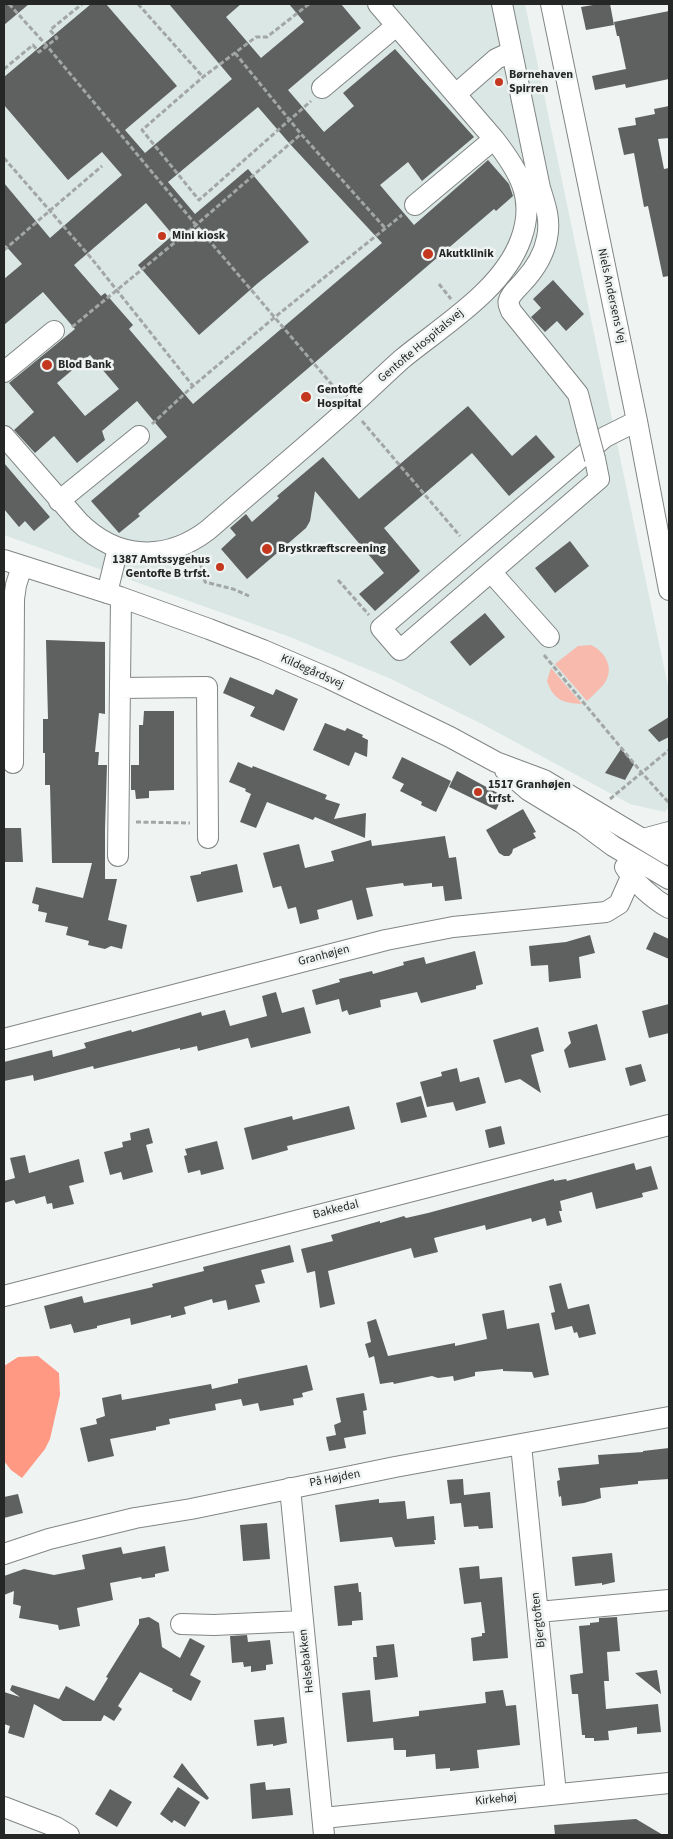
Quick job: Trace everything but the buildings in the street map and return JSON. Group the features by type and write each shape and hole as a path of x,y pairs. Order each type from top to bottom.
{"street":[{"name":"Gentofte Hospitalsvej","path":"4,436 86,530 107,544 118,548 152,552 179,547 195,540 351,407 402,360 471,304 508,264 521,240 526,217 525,193 520,178 494,139 378,4"},
{"path":"502,4 548,220 546,243 533,271 512,294 508,304 511,311 578,394 587,429 595,459 600,479 400,650 381,628 605,437 637,421"},
{"name":"Niels Andersens Vej","path":"551,4 637,421 669,590"},
{"path":"322,88 396,26"},
{"path":"456,94 496,60 512,52"},
{"path":"415,205 494,139"},
{"path":"471,304 501,288 526,254 536,226 540,188"},
{"path":"4,372 54,331"},
{"path":"59,501 139,436"},
{"path":"118,548 114,595 120,688 118,856"},
{"path":"13,563 16,585 14,598 13,763"},
{"name":"Kildegårdsvej","path":"13,563 114,595 236,639 328,678 450,737 496,762 544,780 669,855"},
{"path":"491,572 548,637"},
{"path":"120,688 207,687 208,831"},
{"name":"Kildegårdsvej","path":"496,762 528,790 582,824 612,846 669,879"},
{"path":"643,839 669,832"},
{"name":"Kildegårdsvej","path":"612,846 631,876 669,908"},
{"name":"Granhøjen","path":"4,1039 386,940 452,927 606,912 619,904 631,876"},
{"name":"Bakkedal","path":"4,1296 669,1125"},
{"name":"På Højden","path":"4,1554 49,1539 135,1518 191,1509 290,1488 669,1417"},
{"name":"Bjergtoften","path":"521,1445 556,1794"},
{"name":"Helsebakken","path":"290,1488 324,1827"},
{"path":"538,1612 669,1600"},
{"path":"181,1624 214,1625 303,1621"},
{"name":"Kirkehøj","path":"324,1827 556,1794 669,1783"},
{"path":"4,1807 56,1827 69,1835"}],"path":[{"path":"4,69 33,44 39,52 57,38 50,30 82,4"},
{"path":"138,4 203,77"},
{"path":"308,4 267,38 256,37 203,77 142,130 198,200 291,120 322,88"},
{"path":"235,53 384,228"},
{"path":"54,331 62,325 72,327 196,225 302,134"},
{"path":"4,158 50,210 193,386"},
{"path":"4,250 102,166"},
{"path":"139,436 193,386 384,228 415,205"},
{"path":"195,540 205,582 233,589 249,596"},
{"path":"338,580 381,628"},
{"path":"596,811 669,750"},
{"path":"118,822 208,831"}],"shaded area":[{"name":"Gentofte Hospital","path":"4,4 525,4 669,691 669,806 665,812 630,804 482,724 391,679 290,637 4,535"},
{"path":"591,645 605,656 609,673 604,684 587,701 555,664 578,646"},
{"path":"551,668 582,704 565,702 556,697 547,681"},
{"path":"38,1356 59,1373 60,1395 50,1439 45,1449 22,1478 11,1470 4,1461 4,1366 18,1357"}],"place":[{"name":"Børnehaven Spirren","path":"499,82"},
{"name":"Mini kiosk","path":"162,236"},
{"name":"Akutklinik","path":"428,254"},
{"name":"Blod Bank","path":"47,365"},
{"name":"Gentofte Hospital","path":"306,397"},
{"name":"Brystkræftscreening","path":"267,549"},
{"name":"1387 Amtssygehus Gentofte B trfst.","path":"220,567"},
{"name":"1517 Granhøjen trfst.","path":"478,792"}]}
